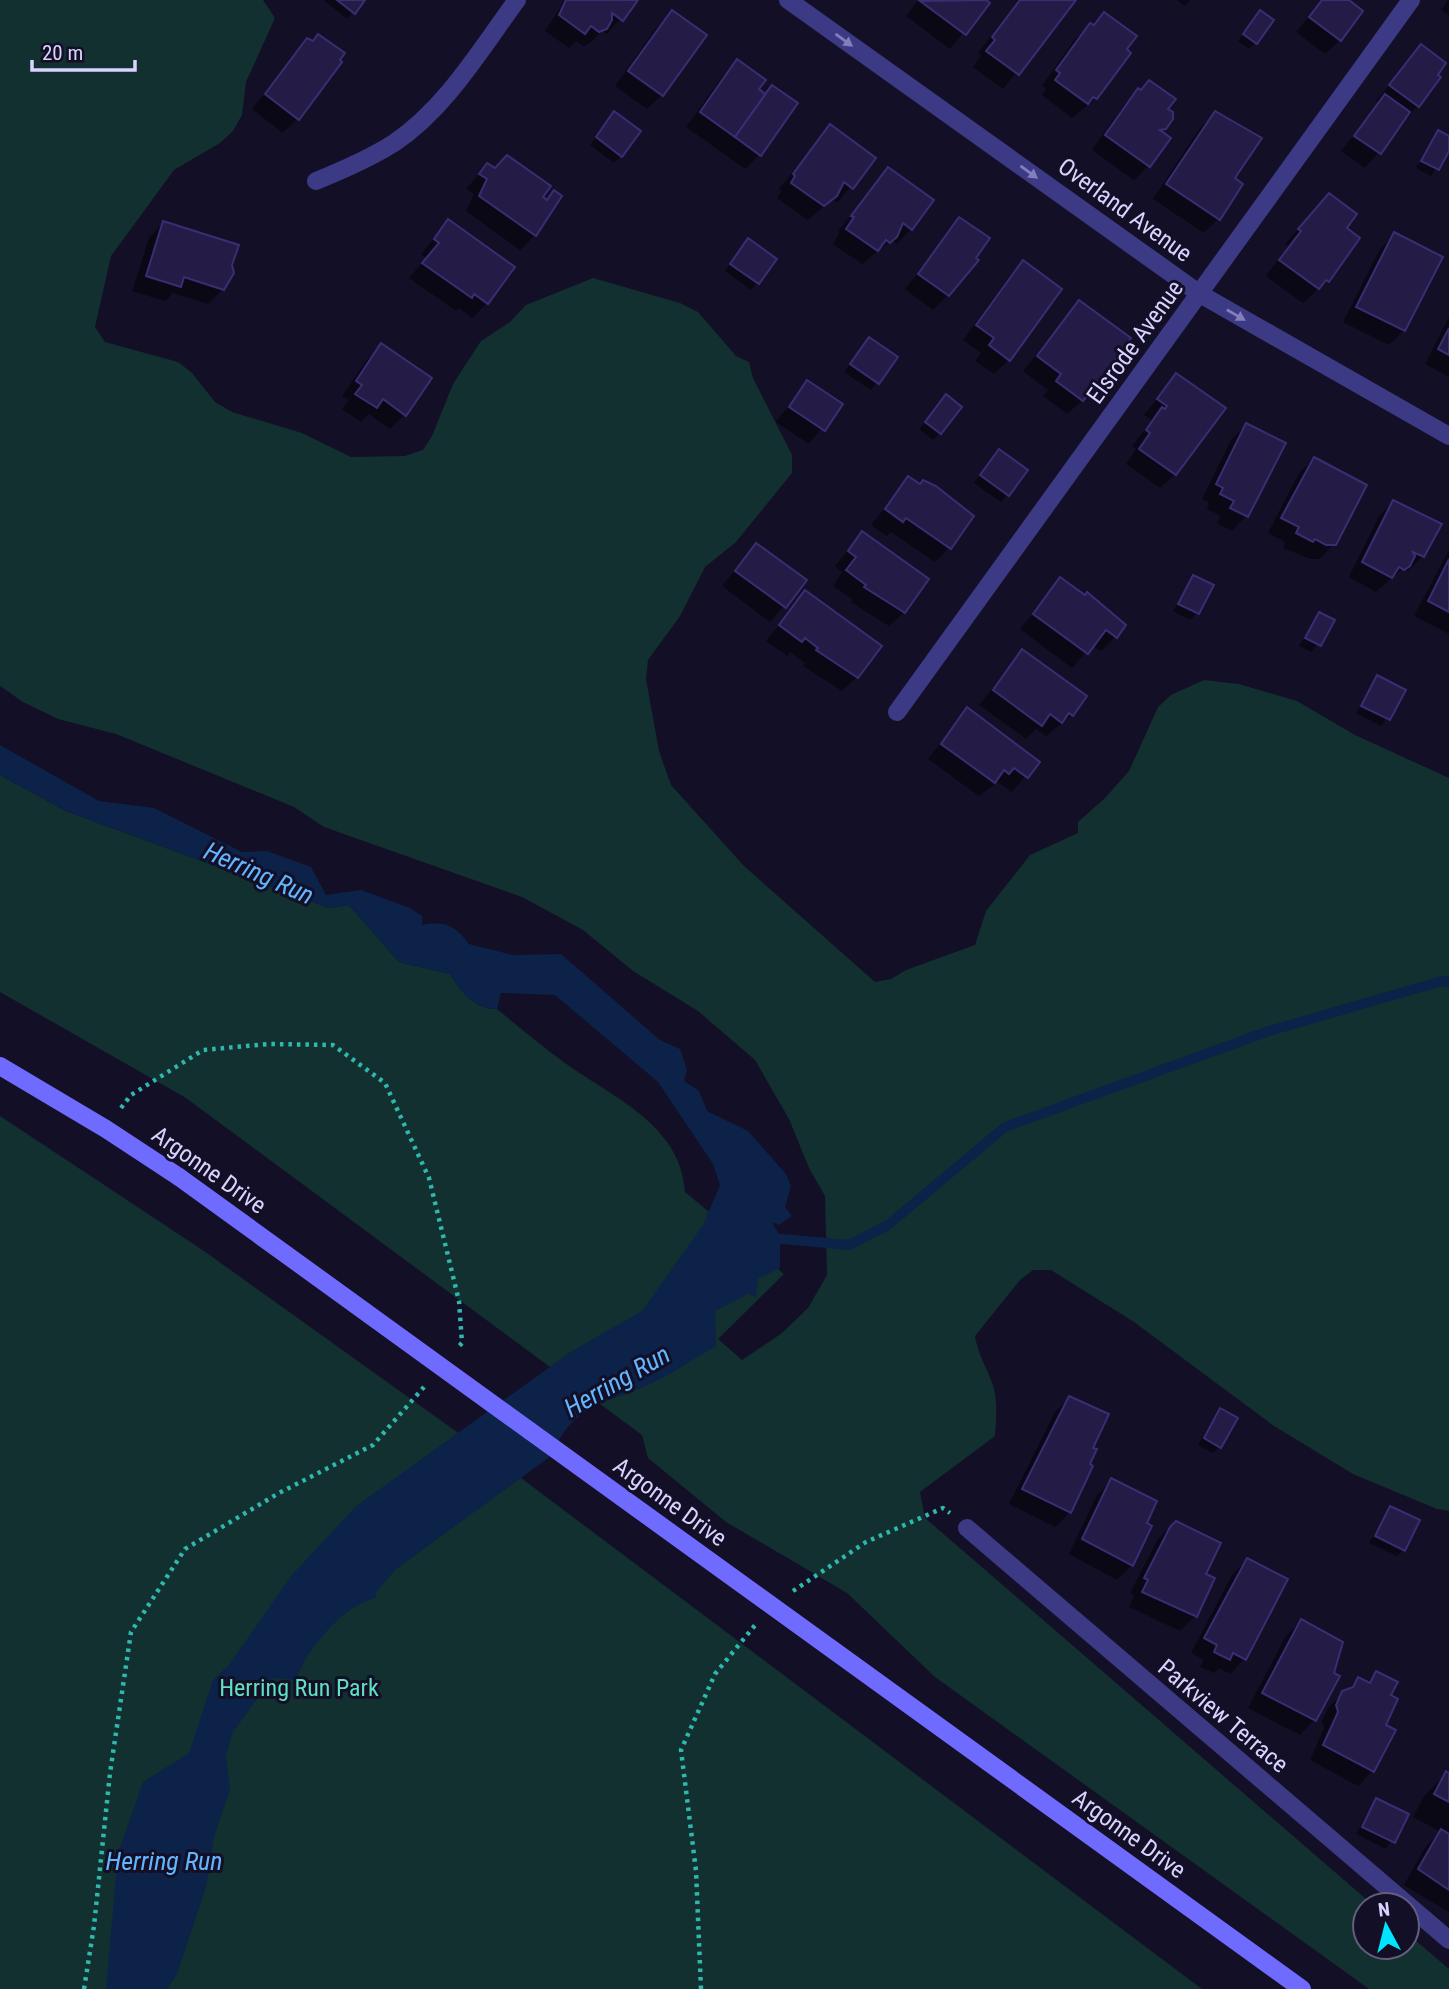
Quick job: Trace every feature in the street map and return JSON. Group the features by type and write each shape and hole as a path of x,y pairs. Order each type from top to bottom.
{"main road":[{"name":"Argonne Drive","path":"0,1066 106,1129 178,1177 1302,1989"}],"street":[{"path":"316,181 364,160 396,141 438,105 517,0"},
{"name":"Overland Avenue","path":"788,0 1200,294 1449,436"},
{"name":"Elsrode Avenue","path":"897,712 1411,0"},
{"name":"Parkview Terrace","path":"967,1528 1449,1940"}],"path":[{"path":"106,1129 131,1096 203,1050 269,1044 333,1045 385,1083 429,1178 459,1301 461,1343 453,1353"},
{"path":"84,1989 94,1926 110,1773 131,1632 185,1549 279,1493 373,1445 426,1384"},
{"path":"701,1989 696,1871 681,1750 715,1674 771,1605 866,1542 943,1508 967,1528"}],"green space":[{"path":"0,0 263,0 275,18 246,82 242,115 233,131 220,143 174,170 111,256 95,327 105,342 178,362 192,373 215,402 232,412 302,433 351,457 405,456 423,450 432,436 453,384 481,341 510,322 526,305 593,278 680,303 698,312 736,356 749,362 753,378 792,455 792,473 736,542 705,567 680,616 648,660 646,679 659,751 671,785 744,866 875,982 891,979 906,970 975,945 986,911 1030,855 1078,833 1078,822 1105,798 1129,771 1158,707 1171,695 1204,680 1239,684 1297,701 1355,735 1449,778 1449,1511 1437,1509 1353,1474 1274,1426 1134,1322 1051,1270 1033,1270 1020,1280 975,1336 995,1391 995,1436 920,1492 925,1518 1357,1891 1351,1891 1351,1961 1421,1961 1421,1945 1449,1969 1449,1989 1369,1989 935,1677 847,1593 726,1522 648,1458 642,1435 186,1098 0,992 0,775 66,811 329,908 349,905 399,962 450,974 464,993 476,1003 497,1009 556,1057 642,1116 671,1148 681,1169 685,1192 784,1274 718,1339 742,1360 782,1333 808,1308 827,1275 825,1196 809,1168 789,1119 755,1060 698,1011 633,971 583,930 522,897 324,827 294,807 116,734 58,719 23,702 0,686"},
{"name":"Herring Run Park","path":"0,1116 204,1251 521,1478 1202,1989 0,1989"}],"water":[{"name":"Herring Run","path":"0,745 99,801 154,808 242,852 267,851 311,867 326,895 361,890 410,908 422,916 422,925 437,923 449,926 469,944 513,955 561,954 660,1040 680,1049 687,1070 684,1081 699,1091 707,1111 748,1131 786,1174 791,1186 785,1207 792,1216 779,1225 772,1222 780,1236 780,1268 758,1279 756,1297 748,1294 715,1311 716,1346 664,1377 582,1414 560,1438 551,1456 395,1570 376,1592 376,1598 363,1602 327,1630 308,1656 296,1680 272,1678 233,1732 226,1755 230,1790 214,1836 206,1887 177,1974 167,1989 106,1989 118,1853 143,1782 189,1753 213,1680 229,1665 291,1576 355,1507 572,1351 642,1311 703,1225 720,1185 713,1164 658,1082 555,995 501,993 497,1009 482,1006 464,993 450,974 399,962 349,905 329,908 66,811 0,775"}],"building":[{"path":"337,0 365,0 355,14"},
{"path":"566,0 638,0 623,21 612,13 607,29 599,32 591,26 585,34 559,15"},
{"path":"986,0 990,3 966,35 920,1"},
{"path":"1020,0 1076,0 1019,75 986,51 995,40 992,37"},
{"path":"1322,0 1349,0 1363,11 1341,41 1309,17"},
{"path":"672,10 707,35 663,96 628,71"},
{"path":"1260,10 1274,20 1257,44 1243,34"},
{"path":"1104,12 1137,36 1127,49 1131,53 1097,99 1093,97 1088,104 1055,80 1060,73 1056,70 1090,23 1094,25"},
{"path":"318,34 345,53 340,60 342,62 299,120 265,94 307,38 313,41"},
{"path":"1421,44 1446,63 1438,75 1441,77 1419,107 1389,85"},
{"path":"737,59 766,80 759,89 765,94 772,85 735,137 700,112"},
{"path":"1149,80 1176,99 1168,109 1173,112 1173,119 1166,129 1160,130 1171,138 1150,167 1105,135 1138,88 1141,90"},
{"path":"772,85 798,103 761,156 735,137"},
{"path":"1385,94 1410,112 1381,154 1354,136"},
{"path":"614,111 641,131 622,157 596,137"},
{"path":"1215,111 1262,138 1235,178 1243,184 1220,220 1166,184"},
{"path":"830,124 876,158 853,189 844,182 837,196 824,206 791,183 795,176 793,174"},
{"path":"1438,130 1449,136 1449,151 1439,170 1421,161"},
{"path":"507,155 551,186 543,197 547,200 554,190 562,196 536,236 479,196 487,179 479,174 487,163 495,168"},
{"path":"888,167 934,200 912,230 903,223 897,237 890,243 886,240 878,251 846,229 854,217 851,216"},
{"path":"1329,193 1357,214 1347,228 1360,238 1329,282 1326,280 1319,289 1279,260 1301,231 1298,229"},
{"path":"959,217 990,238 976,258 979,260 949,296 918,274"},
{"path":"448,219 515,267 488,304 474,294 472,298 422,263 439,243 434,239"},
{"path":"163,221 239,245 232,265 234,273 224,290 184,277 181,287 146,276"},
{"path":"1394,232 1443,257 1405,331 1356,307"},
{"path":"748,238 777,259 759,284 730,264"},
{"path":"1023,260 1062,289 1010,361 989,345 994,338 976,325"},
{"path":"1079,300 1131,338 1091,395 1089,393 1083,401 1056,381 1061,374 1037,356"},
{"path":"1449,328 1449,355 1438,349"},
{"path":"869,337 898,357 879,384 850,364"},
{"path":"381,343 432,378 406,416 383,399 377,408 355,394 362,385 356,381"},
{"path":"1176,373 1226,408 1176,475 1139,449 1150,433 1146,430 1162,407 1165,409 1167,406 1157,399"},
{"path":"807,380 843,404 825,431 789,407"},
{"path":"946,394 962,407 941,434 925,422"},
{"path":"1246,423 1286,443 1248,517 1230,508 1234,501 1220,494 1223,488 1216,484"},
{"path":"999,449 1028,470 1009,496 980,475"},
{"path":"1314,457 1367,485 1336,545 1326,545 1315,539 1313,542 1296,533 1299,527 1281,518"},
{"path":"908,476 920,484 923,480 936,486 974,516 951,549 906,518 903,522 885,509"},
{"path":"1393,500 1442,524 1424,557 1413,552 1415,556 1410,566 1404,570 1399,567 1392,578 1362,562"},
{"path":"862,531 929,579 905,613 864,587 866,585 846,570 856,557 848,551"},
{"path":"756,543 807,580 786,608 735,571"},
{"path":"1449,559 1449,612 1428,601"},
{"path":"1193,575 1214,585 1199,614 1178,604"},
{"path":"1060,577 1085,595 1087,592 1126,625 1117,638 1106,630 1088,654 1033,614"},
{"path":"805,590 882,646 858,678 816,650 818,648 805,638 802,642 779,625"},
{"path":"1319,612 1335,620 1321,646 1305,638"},
{"path":"1022,649 1087,696 1073,716 1069,713 1062,723 1050,714 1042,726 993,690"},
{"path":"1377,675 1406,690 1390,720 1361,706"},
{"path":"967,707 1040,762 1028,778 1014,768 1009,774 1004,770 995,783 941,744"},
{"path":"1069,1396 1109,1414 1093,1448 1097,1449 1090,1464 1093,1466 1071,1513 1022,1489"},
{"path":"1220,1408 1238,1418 1221,1448 1204,1438"},
{"path":"1111,1478 1157,1501 1147,1523 1152,1526 1133,1566 1082,1539"},
{"path":"1390,1506 1420,1520 1405,1551 1375,1536"},
{"path":"1176,1521 1221,1543 1206,1574 1215,1578 1197,1617 1142,1592 1148,1580 1144,1578 1170,1527"},
{"path":"1247,1558 1288,1579 1246,1660 1233,1653 1230,1660 1214,1652 1217,1645 1204,1638"},
{"path":"1301,1619 1343,1642 1334,1673 1340,1676 1316,1721 1262,1693"},
{"path":"1376,1671 1398,1682 1391,1695 1398,1699 1386,1725 1396,1730 1374,1772 1323,1745 1338,1712 1336,1705 1342,1691 1353,1687 1358,1677 1370,1683"},
{"path":"1446,1771 1449,1773 1449,1802 1434,1794"},
{"path":"1376,1798 1409,1814 1395,1843 1362,1827"},
{"path":"1441,1829 1449,1834 1449,1890 1418,1869"}],"waterway":[{"path":"771,1238 849,1245 888,1225 1005,1127 1269,1031 1442,981 1449,982"}]}
